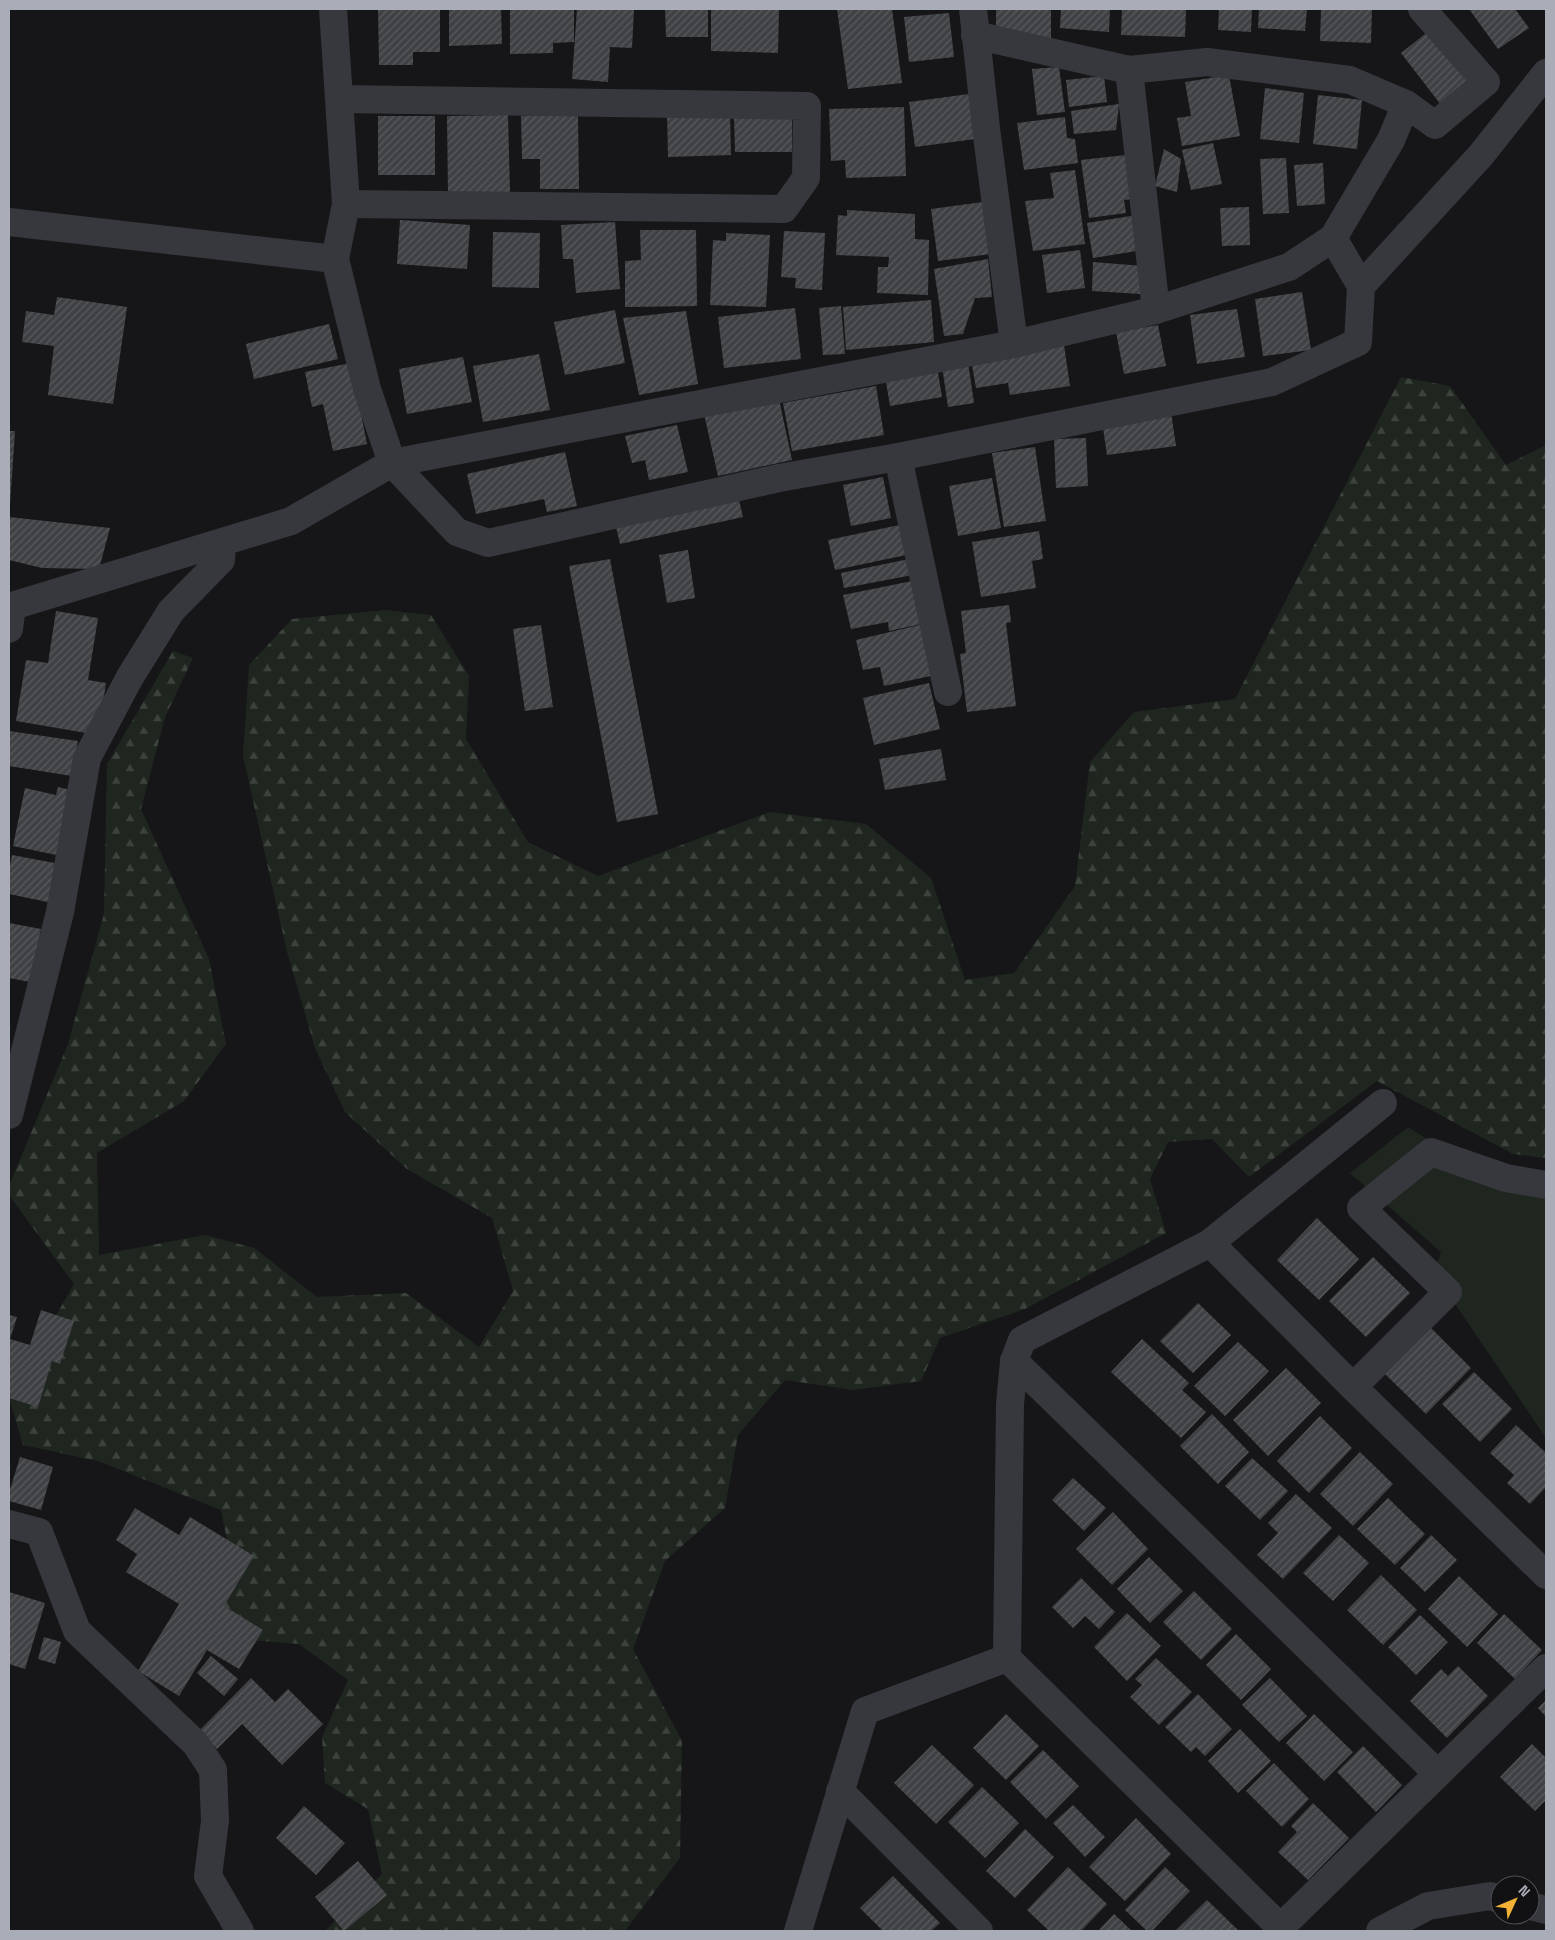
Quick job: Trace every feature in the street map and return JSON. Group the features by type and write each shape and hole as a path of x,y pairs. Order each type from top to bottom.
{"street":[{"path":"332,9 340,99 346,204 335,259 367,389 392,463 457,532 488,543 780,478 1272,382 1358,342 1361,286 1333,238"},
{"path":"1014,344 974,22 1129,70 1207,62 1350,80 1406,104 1434,125 1486,82 1422,9"},
{"path":"1129,70 1156,310"},
{"path":"1361,286 1445,192 1481,155 1546,73"},
{"path":"340,99 807,106 806,178 784,209 346,204"},
{"path":"10,614 291,521 392,463 1014,344 1156,310 1289,267 1333,238 1392,140 1406,104"},
{"path":"9,222 335,259"},
{"path":"898,456 948,692"},
{"path":"9,1115 60,912 87,758 130,677 171,610 221,560 222,543"},
{"path":"1383,1103 1210,1244 1022,1340 1014,1361 1010,1404 1007,1658 1279,1930 1546,1668"},
{"path":"1353,1387 1448,1292 1361,1208 1432,1152 1506,1178 1546,1185"},
{"path":"1210,1244 1353,1387 1546,1575"},
{"path":"1014,1361 1438,1774"},
{"path":"9,1524 39,1532 77,1631 196,1744 213,1770 215,1821 208,1876 240,1931"},
{"path":"798,1931 865,1711 1007,1658"},
{"path":"840,1791 979,1931"},
{"path":"1380,1931 1428,1906 1490,1896"}],"green space":[{"path":"1401,377 1450,386 1506,465 1546,445 1546,1158 1513,1154 1377,1081 1249,1177 1212,1139 1168,1142 1150,1179 1166,1233 1025,1309 940,1338 921,1381 853,1390 785,1380 738,1435 725,1508 665,1561 633,1649 682,1741 680,1858 625,1931 325,1931 382,1874 368,1809 325,1783 322,1737 348,1680 299,1644 238,1639 205,1602 230,1555 221,1510 98,1461 23,1445 9,1398 74,1284 9,1195 9,1186 68,1044 104,914 107,764 173,651 193,658 165,717 141,809 209,959 226,1044 184,1101 97,1153 99,1255 205,1235 254,1248 317,1297 406,1293 479,1347 513,1291 492,1218 407,1169 345,1112 315,1048 287,952 243,756 249,665 292,619 385,610 431,615 469,676 466,739 528,842 598,876 770,812 866,824 931,878 965,980 1014,973 1075,886 1090,762 1134,712 1235,699"},
{"path":"1408,1127 1505,1187 1546,1194 1546,1438 1434,1273 1441,1252 1350,1173"}],"building":[{"path":"378,9 440,9 440,52 413,52 413,65 379,65"},
{"path":"449,9 501,9 502,44 449,46"},
{"path":"510,9 574,9 574,42 553,43 553,53 510,54"},
{"path":"577,9 634,9 632,48 610,47 608,82 572,79"},
{"path":"665,9 708,9 708,37 666,37"},
{"path":"711,9 779,9 778,53 711,51"},
{"path":"837,9 892,9 902,83 848,89"},
{"path":"996,9 1051,9 1051,39 996,38"},
{"path":"1061,9 1110,9 1109,32 1060,28"},
{"path":"1122,9 1186,9 1185,37 1121,35"},
{"path":"1219,9 1252,9 1251,32 1218,30"},
{"path":"1259,9 1307,9 1305,31 1258,28"},
{"path":"1321,9 1372,9 1371,43 1320,41"},
{"path":"1469,9 1515,9 1529,28 1498,49"},
{"path":"949,13 954,57 909,62 904,17"},
{"path":"1434,27 1475,79 1441,105 1401,53"},
{"path":"1059,67 1065,112 1037,115 1032,69"},
{"path":"1229,75 1240,136 1182,146 1177,118 1191,116 1185,82"},
{"path":"1104,76 1107,102 1069,107 1066,80"},
{"path":"1265,88 1304,93 1299,143 1260,139"},
{"path":"969,94 975,139 915,147 909,102"},
{"path":"1318,95 1362,100 1357,149 1313,144"},
{"path":"1119,104 1116,130 1074,134 1071,111"},
{"path":"904,107 906,176 846,178 845,160 831,161 829,109"},
{"path":"730,111 731,155 668,157 667,112"},
{"path":"508,115 510,192 448,193 447,116"},
{"path":"578,115 579,189 540,189 540,159 522,159 521,116"},
{"path":"378,116 435,116 435,175 378,175"},
{"path":"734,116 792,116 792,152 735,152"},
{"path":"1065,117 1067,138 1075,139 1078,163 1024,170 1017,123"},
{"path":"1213,143 1222,184 1191,190 1182,150"},
{"path":"1164,149 1181,159 1177,192 1155,186"},
{"path":"1126,155 1132,199 1124,200 1126,213 1089,218 1081,160"},
{"path":"1286,158 1289,213 1263,214 1260,159"},
{"path":"1323,163 1325,204 1297,206 1294,165"},
{"path":"1075,170 1085,244 1033,251 1025,201 1054,198 1050,173"},
{"path":"983,202 991,254 938,261 931,209"},
{"path":"1249,207 1250,245 1222,246 1220,208"},
{"path":"847,210 915,214 915,239 929,240 928,295 877,293 878,267 888,267 889,257 836,255 838,215 847,216"},
{"path":"1137,215 1143,250 1093,258 1087,223"},
{"path":"400,220 470,225 467,269 397,264"},
{"path":"615,222 620,289 576,293 573,259 563,259 561,225"},
{"path":"640,230 696,230 697,306 625,307 625,261 641,260"},
{"path":"784,231 825,233 822,290 795,288 796,278 781,277"},
{"path":"493,232 540,233 539,288 492,287"},
{"path":"726,233 770,235 766,307 710,305 713,240 726,241"},
{"path":"1080,250 1085,288 1047,293 1042,255"},
{"path":"988,259 992,297 975,298 963,334 944,336 934,269"},
{"path":"1093,262 1143,266 1141,294 1092,291"},
{"path":"1302,292 1311,350 1263,356 1255,299"},
{"path":"57,297 127,307 113,404 48,395 54,346 22,342 26,311 54,315"},
{"path":"931,300 934,342 846,350 843,307"},
{"path":"841,306 845,354 823,355 819,308"},
{"path":"795,308 801,359 724,368 718,317"},
{"path":"1237,309 1245,357 1197,364 1190,315"},
{"path":"615,310 625,363 565,375 554,322"},
{"path":"686,311 698,384 639,395 623,318"},
{"path":"329,324 338,359 254,379 246,344"},
{"path":"1158,325 1166,366 1124,374 1116,332"},
{"path":"1064,345 1070,386 1010,395 1008,383 976,388 971,360"},
{"path":"539,354 550,410 483,422 473,366"},
{"path":"463,357 472,402 407,414 399,369"},
{"path":"968,362 974,403 948,407 942,366"},
{"path":"351,363 367,444 333,451 323,404 312,407 305,372"},
{"path":"937,367 942,397 890,406 885,376"},
{"path":"876,386 884,435 792,451 783,403"},
{"path":"779,399 792,460 718,476 704,414"},
{"path":"1171,412 1176,446 1107,455 1102,421"},
{"path":"677,425 688,472 649,480 645,460 632,463 625,436"},
{"path":"9,431 15,431 10,505 9,505"},
{"path":"1086,438 1088,486 1056,488 1054,439"},
{"path":"1035,447 1046,521 1004,527 992,453"},
{"path":"565,452 577,506 547,512 544,499 476,514 467,474"},
{"path":"883,477 891,518 851,526 843,485"},
{"path":"992,478 1001,528 958,536 949,486"},
{"path":"739,500 743,517 620,544 616,527"},
{"path":"9,517 110,528 99,569 42,568 9,560"},
{"path":"904,524 911,554 835,570 828,540"},
{"path":"1039,531 1043,559 1032,561 1036,588 981,597 972,542"},
{"path":"688,550 695,598 667,603 659,555"},
{"path":"914,558 918,574 844,588 841,573"},
{"path":"610,559 658,814 617,822 569,566"},
{"path":"917,580 926,623 889,631 888,622 851,629 843,595"},
{"path":"1009,605 1011,622 1006,623 1016,706 967,712 960,654 966,653 961,611"},
{"path":"56,611 98,618 88,680 106,683 98,735 16,721 26,660 48,663"},
{"path":"924,624 935,675 884,686 880,667 863,670 856,640"},
{"path":"541,625 553,707 525,711 513,629"},
{"path":"929,683 940,729 874,745 863,698"},
{"path":"9,731 78,741 72,776 9,766"},
{"path":"941,749 946,780 885,790 879,759"},
{"path":"58,787 79,792 66,857 13,846 25,788 56,795"},
{"path":"12,855 60,864 52,903 9,894 9,871"},
{"path":"9,923 41,929 30,982 9,978"},
{"path":"1317,1218 1359,1259 1319,1300 1277,1260"},
{"path":"1373,1257 1410,1293 1366,1337 1329,1301"},
{"path":"1198,1303 1231,1335 1193,1373 1160,1341"},
{"path":"41,1310 74,1321 60,1364 52,1361 38,1407 9,1398 9,1315 17,1317 10,1339 30,1345"},
{"path":"1430,1327 1471,1368 1426,1414 1385,1374"},
{"path":"1142,1339 1189,1383 1182,1390 1206,1412 1181,1438 1111,1372"},
{"path":"1238,1342 1269,1371 1225,1416 1194,1386"},
{"path":"1286,1368 1321,1403 1268,1456 1233,1420"},
{"path":"1474,1372 1512,1409 1480,1442 1442,1404"},
{"path":"1212,1414 1249,1452 1218,1484 1180,1446"},
{"path":"1320,1416 1352,1448 1309,1493 1277,1461"},
{"path":"1516,1425 1546,1453 1546,1487 1530,1504 1507,1483 1514,1475 1490,1453"},
{"path":"1360,1452 1393,1484 1353,1526 1320,1494"},
{"path":"20,1457 53,1467 41,1510 9,1501 9,1493"},
{"path":"1252,1458 1288,1491 1260,1520 1225,1486"},
{"path":"1073,1478 1106,1508 1084,1531 1052,1500"},
{"path":"1296,1494 1332,1528 1283,1579 1257,1555 1278,1533 1268,1523"},
{"path":"1388,1498 1425,1534 1395,1565 1357,1529"},
{"path":"135,1508 179,1535 190,1517 254,1556 224,1606 263,1630 239,1669 207,1650 179,1696 138,1671 179,1604 126,1572 137,1554 116,1540"},
{"path":"1113,1512 1148,1549 1112,1585 1076,1549"},
{"path":"1339,1535 1369,1563 1333,1601 1303,1573"},
{"path":"1431,1535 1457,1560 1425,1592 1400,1568"},
{"path":"1149,1557 1183,1591 1150,1623 1117,1589"},
{"path":"1381,1575 1417,1610 1383,1645 1347,1610"},
{"path":"1459,1576 1498,1614 1467,1647 1428,1609"},
{"path":"1081,1578 1115,1612 1099,1629 1085,1616 1073,1628 1052,1607"},
{"path":"1194,1591 1232,1629 1201,1660 1163,1622"},
{"path":"9,1592 45,1603 25,1669 9,1664"},
{"path":"1127,1613 1161,1646 1127,1681 1094,1647"},
{"path":"1504,1614 1542,1650 1515,1679 1477,1643"},
{"path":"1420,1615 1448,1642 1416,1675 1388,1647"},
{"path":"1236,1634 1271,1669 1241,1700 1206,1665"},
{"path":"44,1637 61,1642 55,1664 38,1659"},
{"path":"211,1656 238,1679 224,1696 197,1673"},
{"path":"1156,1658 1192,1692 1159,1725 1130,1697 1142,1685 1135,1679"},
{"path":"1458,1666 1488,1696 1447,1738 1410,1701 1441,1669 1448,1676"},
{"path":"251,1678 275,1702 288,1689 323,1724 282,1765 242,1724 217,1749 199,1731"},
{"path":"1270,1678 1307,1716 1279,1742 1242,1705"},
{"path":"1198,1694 1232,1729 1205,1756 1196,1747 1191,1752 1165,1727"},
{"path":"1546,1700 1546,1717 1538,1708"},
{"path":"1006,1714 1039,1746 1006,1780 973,1748"},
{"path":"1314,1714 1353,1752 1324,1781 1286,1743"},
{"path":"1240,1729 1271,1761 1238,1793 1208,1761"},
{"path":"1532,1744 1546,1758 1546,1800 1535,1811 1500,1777"},
{"path":"932,1745 974,1785 936,1824 894,1783"},
{"path":"1363,1746 1402,1785 1376,1812 1337,1772"},
{"path":"1043,1750 1079,1786 1046,1819 1010,1782"},
{"path":"1274,1763 1309,1799 1282,1827 1246,1791"},
{"path":"982,1787 1019,1823 985,1858 948,1822"},
{"path":"1313,1803 1349,1838 1308,1880 1278,1852 1297,1832 1291,1826"},
{"path":"1073,1805 1105,1837 1085,1857 1053,1823"},
{"path":"304,1806 345,1843 316,1875 276,1838"},
{"path":"1136,1818 1171,1854 1125,1901 1089,1867"},
{"path":"1025,1829 1054,1857 1015,1898 986,1871"},
{"path":"358,1861 387,1895 344,1931 315,1897"},
{"path":"1068,1867 1107,1904 1081,1931 1049,1931 1027,1910"},
{"path":"1165,1867 1190,1891 1152,1931 1147,1931 1125,1910"},
{"path":"893,1876 940,1923 931,1931 883,1931 860,1908"},
{"path":"1207,1900 1239,1931 1175,1931"},
{"path":"1114,1914 1132,1931 1098,1931"}]}
